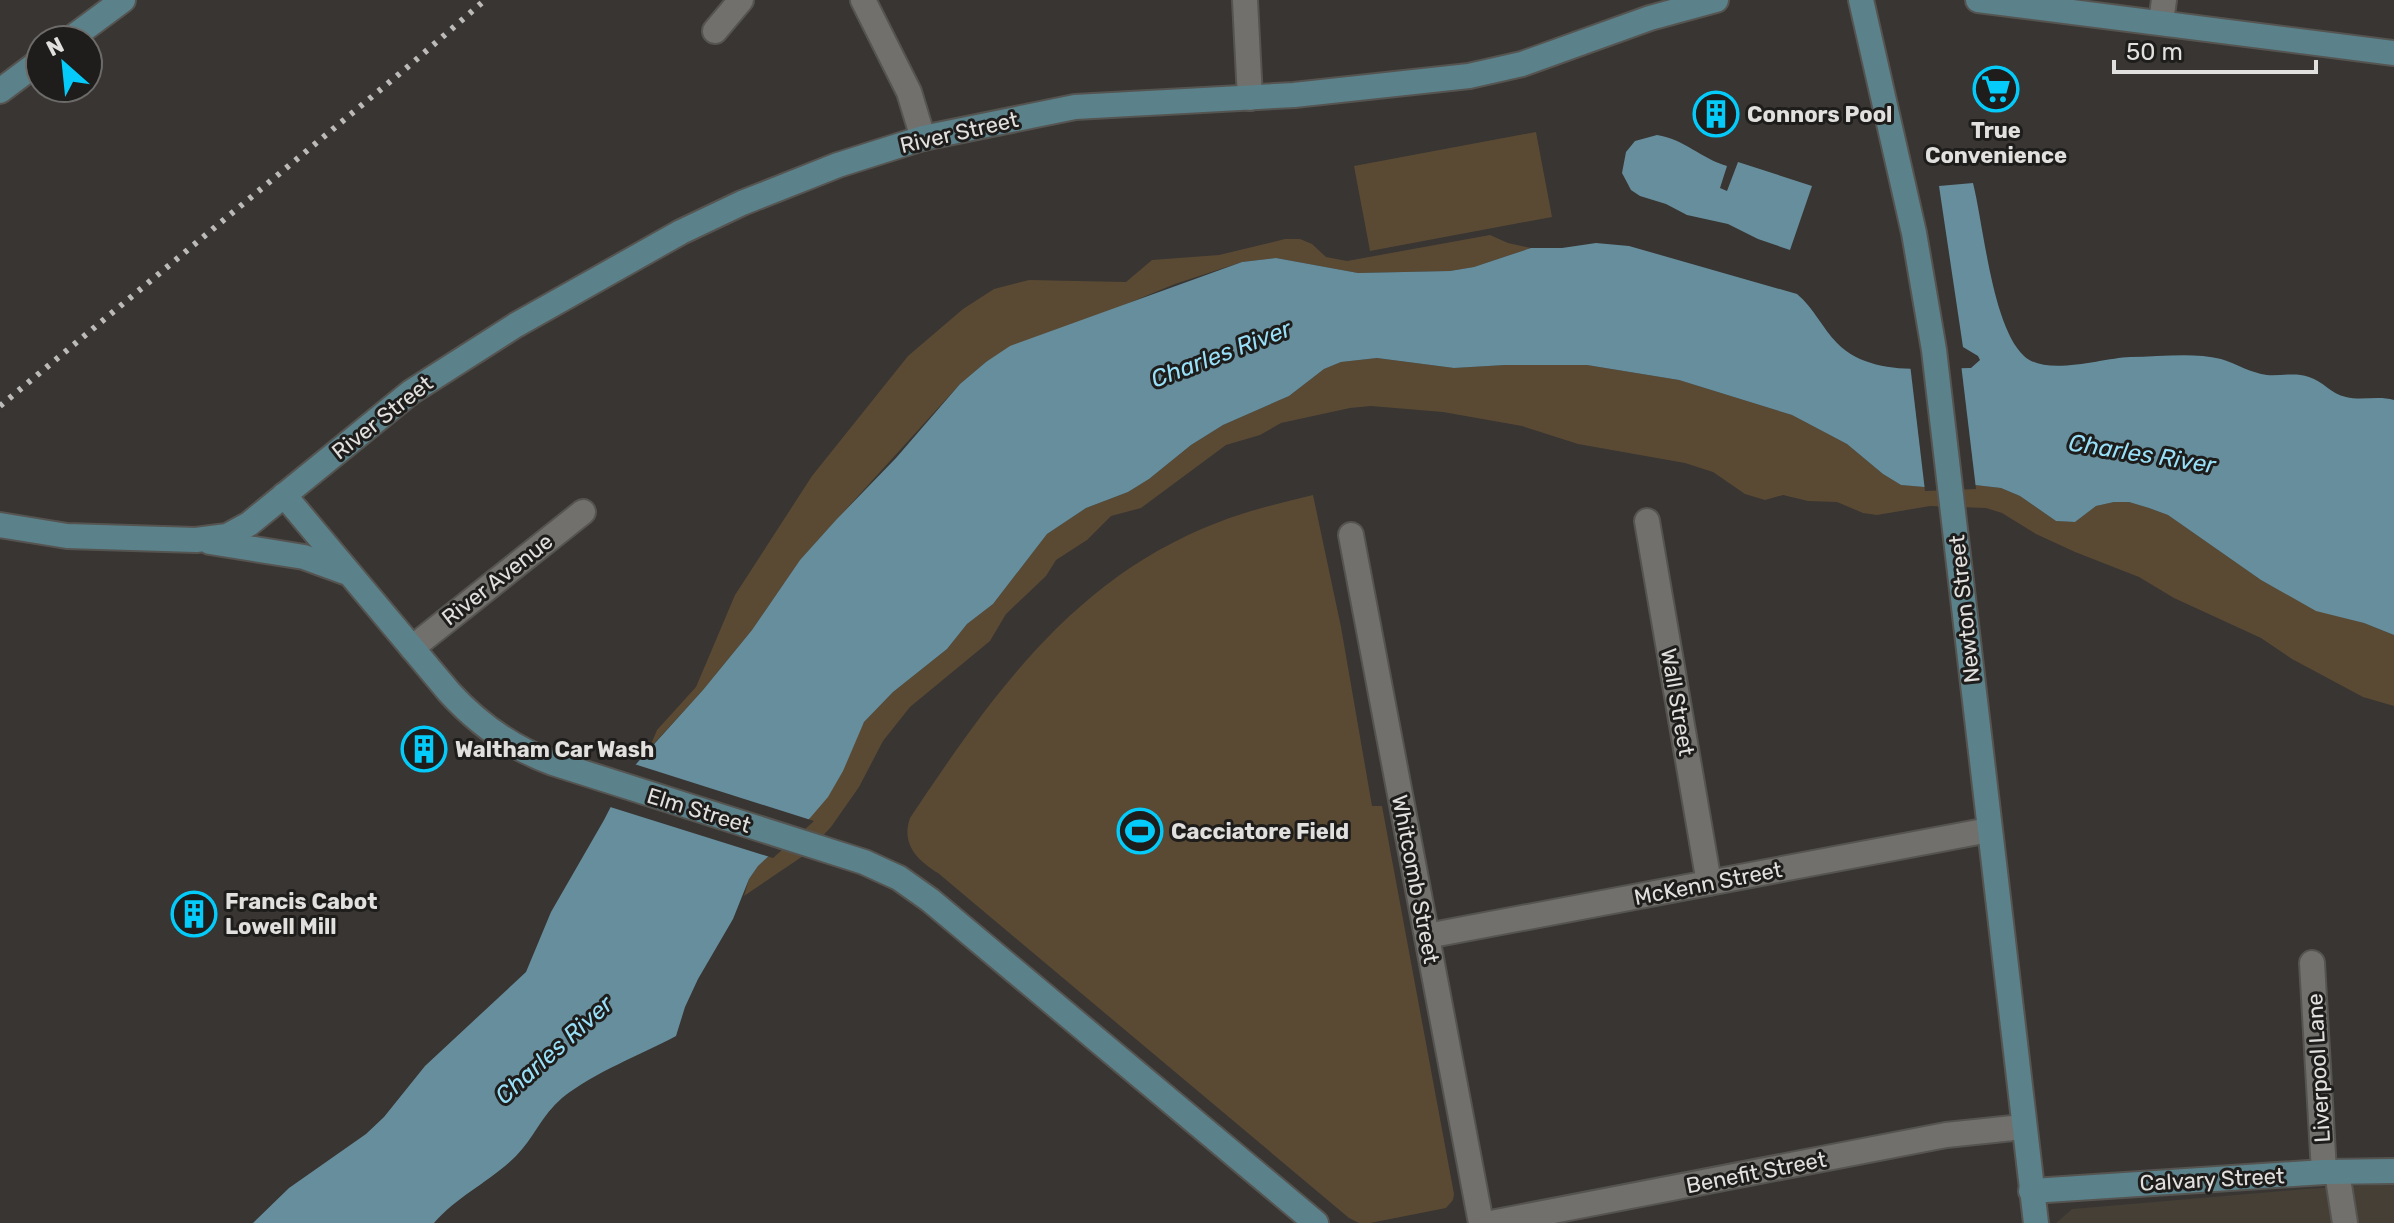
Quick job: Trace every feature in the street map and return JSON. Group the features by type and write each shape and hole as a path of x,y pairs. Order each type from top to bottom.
{"main road":[{"path":"91,24 123,0"},
{"name":"River Street","path":"284,495 425,383 617,266 742,203 838,165 923,138 1090,105 1250,98 1404,84 1497,70 1547,56 1650,18 1716,0"},
{"name":"Newton Street","path":"1861,0 1914,233 1934,350 2036,1223"},
{"path":"1978,0 2162,11 2394,53"},
{"path":"0,91 24,73"},
{"path":"0,543 84,537 219,538 234,533 284,495"},
{"name":"Elm Street","path":"284,495 458,702 486,727 531,754 578,772 887,872 920,892 1316,1223"},
{"path":"0,525 84,537"},
{"path":"196,540 304,557 333,565 352,576"},
{"name":"Calvary Street","path":"2031,1191 2331,1172 2394,1171"}],"street":[{"path":"715,31 741,0"},
{"path":"863,0 909,92 923,138"},
{"path":"1245,0 1250,98"},
{"name":"River Avenue","path":"412,648 583,512"},
{"name":"Wall Street","path":"1647,521 1709,883"},
{"name":"Whitcomb Street","path":"1351,535 1481,1223"},
{"name":"McKenn Street","path":"1427,936 1989,830"},
{"name":"Liverpool Lane","path":"2312,963 2331,1172 2345,1223"},
{"name":"Benefit Street","path":"1491,1223 1946,1135 2023,1127"}],"shaded area":[{"path":"1536,132 1552,217 1370,251 1354,166"},
{"path":"1490,235 1531,248 1474,267 1450,271 1358,273 1276,258 1242,262 1175,284 986,362 960,384 800,560 752,630 649,749 657,730 696,687 735,595 812,476 908,356 963,309 994,289 1029,280 1126,282 1152,260 1219,255 1285,239 1300,239 1312,244 1326,257 1347,261"},
{"path":"1377,358 1454,368 1587,365 1679,380 1792,415 1847,444 1901,485 2001,488 2020,496 2056,521 2075,522 2096,506 2114,502 2129,502 2149,508 2168,515 2261,580 2316,610 2394,635 2394,706 2363,697 2292,659 2261,638 2174,598 2139,577 2075,552 2036,534 2002,513 1986,508 1930,506 1877,515 1863,513 1837,502 1808,501 1783,495 1765,500 1745,494 1713,472 1685,463 1578,444 1522,426 1443,412 1371,406 1350,408 1281,423 1260,435 1226,445 1141,508 1111,516 1087,540 1056,560 1046,576 1006,614 990,641 910,707 883,741 859,787 831,827 806,854 744,896 749,879 758,866 794,832 853,744 864,722 893,692 947,649 967,624 993,604 1047,534 1086,508 1128,492 1191,445 1223,425 1289,396 1324,369 1341,362"},
{"path":"1313,495 1341,627 1372,806 1382,806 1454,1194 1446,1208 1370,1223 1359,1223 1349,1218 924,863 913,850 908,836 910,818 972,728 1041,644 1079,607 1121,574 1167,545 1230,518"},
{"path":"2394,1184 2394,1223 2056,1223 2072,1209"}],"water":[{"name":"Connors Pool","path":"1657,135 1727,166 1720,188 1727,191 1738,162 1812,186 1790,250 1728,224 1687,215 1631,190 1622,173 1626,152 1635,141"},
{"name":"Charles River","path":"1973,183 1991,275 2004,322 2013,342 2024,356 2034,362 2060,366 2130,357 2210,357 2261,374 2309,377 2346,397 2394,400 2394,635 2364,623 2316,611 2261,580 2168,515 2149,508 2129,502 2114,502 2096,506 2075,522 2056,521 2020,496 2001,488 1901,485 1847,444 1792,415 1679,380 1587,365 1454,368 1377,358 1341,362 1324,369 1289,396 1223,425 1191,445 1149,479 1128,492 1086,508 1047,534 993,604 967,624 947,649 893,692 864,722 828,797 758,866 749,879 733,919 698,979 676,1036 603,1072 562,1098 516,1156 434,1223 253,1223 289,1188 366,1134 384,1117 425,1066 526,972 551,912 628,773 752,630 800,560 896,458 960,384 1010,346 1242,262 1276,258 1358,273 1450,271 1474,267 1531,248 1596,243 1629,246 1797,294 1837,343 1850,354 1866,361 1900,368 1971,368 1980,360 1963,347 1939,186"}],"pier":[{"path":"1910,364 1961,364 1976,489 1925,491"},
{"path":"631,763 814,821 773,858 607,806"}],"railway":[{"path":"0,406 485,0"}],"place":[{"name":"True Convenience","path":"1996,89"},
{"name":"Connors Pool","path":"1716,114"},
{"name":"Waltham Car Wash","path":"424,749"},
{"name":"Cacciatore Field","path":"1140,831"},
{"name":"Francis Cabot Lowell Mill","path":"194,914"}]}
